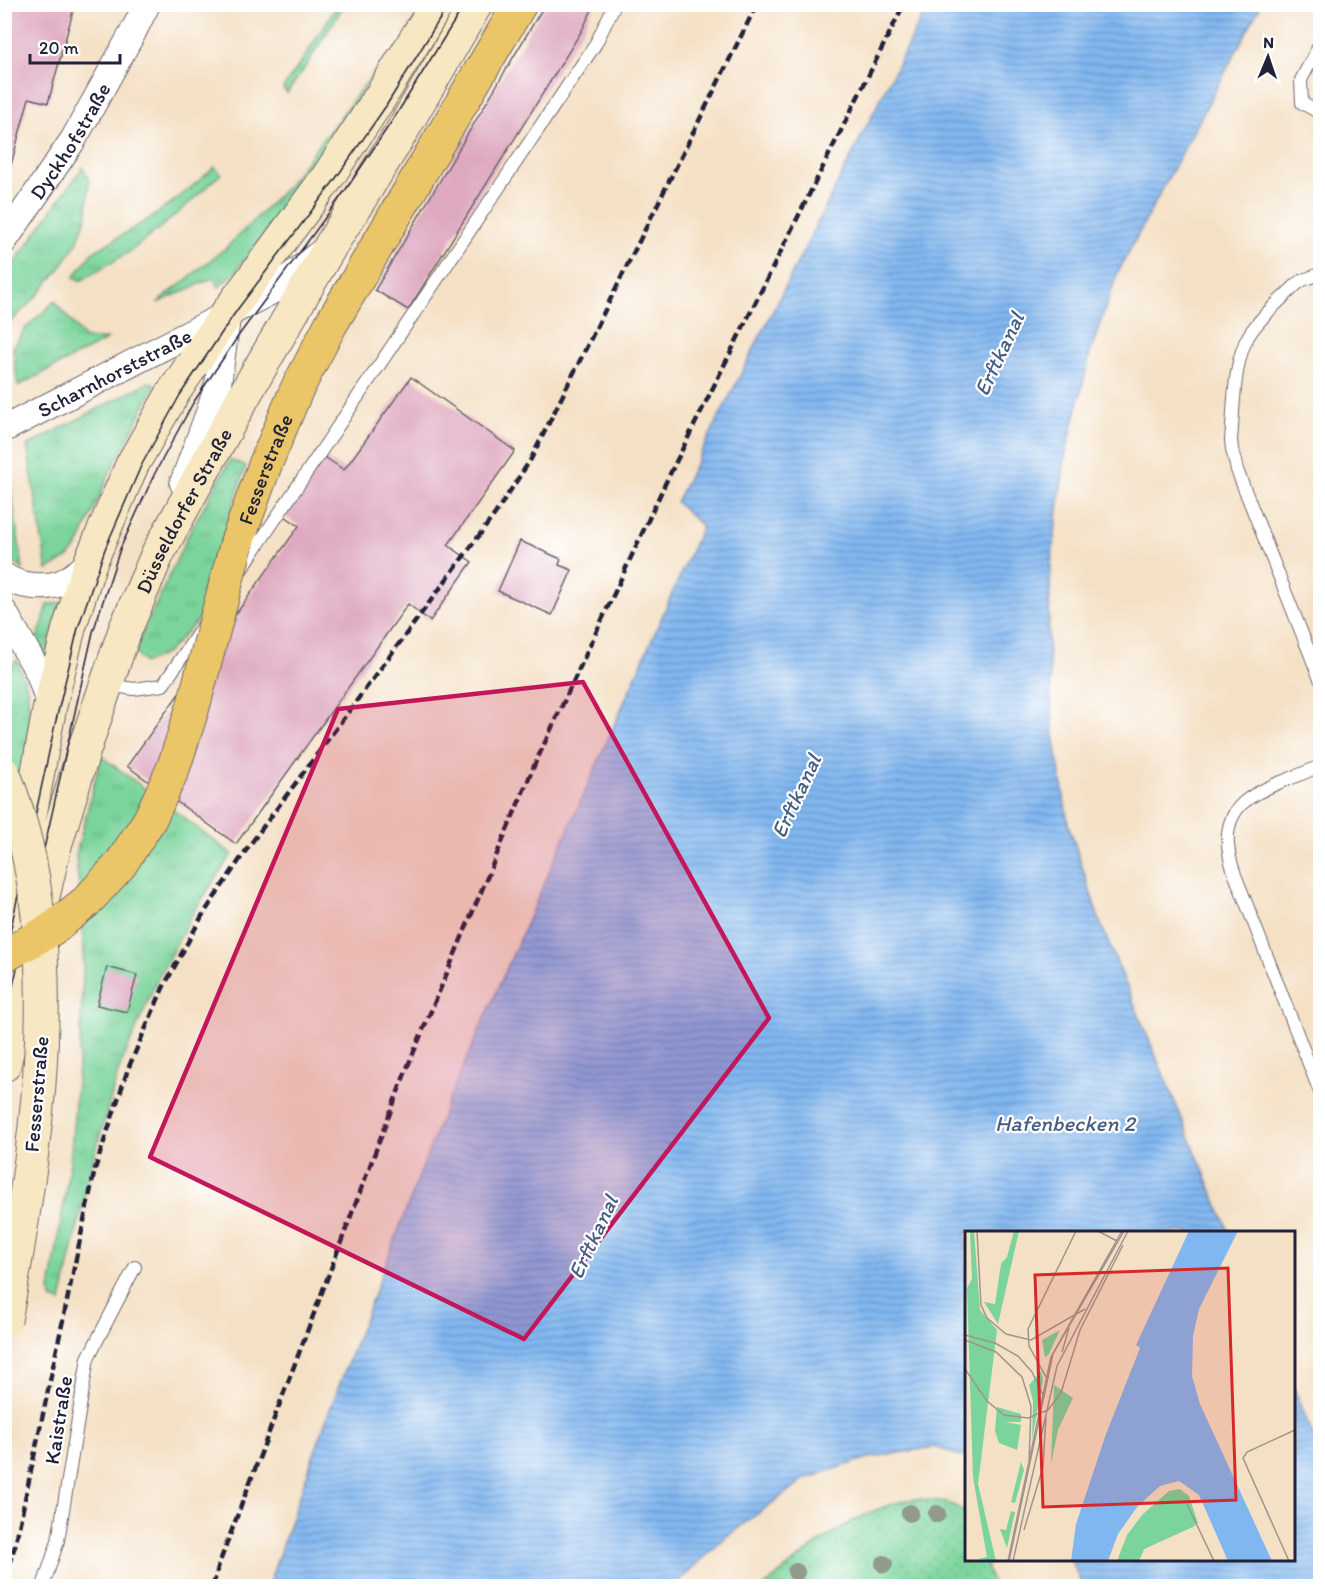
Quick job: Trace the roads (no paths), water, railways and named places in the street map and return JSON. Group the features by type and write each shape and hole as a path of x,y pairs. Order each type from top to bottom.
{"main road":[{"path":"4,925 29,820 50,706 69,628 90,563 132,465 173,393 225,316 327,178 437,4"},
{"name":"Düsseldorfer Straße","path":"4,1065 54,849 84,750 125,630 158,553 245,394 476,4"},
{"name":"Fesserstraße","path":"4,956 52,929 86,902 120,865 150,819 173,769 193,707 237,542 265,465 296,391 331,324 520,4"},
{"name":"Fesserstraße","path":"4,774 26,844 35,898 41,957 42,1018 30,1168 20,1242 5,1321"}],"street":[{"name":"Dyckhofstraße","path":"4,241 73,140 147,4"},
{"name":"Scharnhorststraße","path":"4,429 272,291 332,245"},
{"name":"Scharnhorststraße","path":"158,553 218,384 226,326 225,316"},
{"path":"4,576 9,580 36,587 62,582 90,563"},
{"path":"4,612 39,673 50,706"}],"lane":[{"path":"107,684 134,689 163,685 595,45 615,4"},
{"path":"1320,44 1301,80 1302,103 1320,113"},
{"path":"1320,274 1297,284 1257,324 1243,347 1237,374 1232,449 1237,470 1320,679"},
{"path":"1320,766 1259,791 1246,799 1237,808 1232,819 1228,844 1230,859 1241,890 1320,1092"},
{"name":"Kaistraße","path":"43,1587 58,1541 88,1358 135,1267"}],"water":[{"path":"928,5 1261,5 1117,274 1091,350 1065,457 1051,564 1048,640 1053,728 1068,823 1100,922 1229,1231 965,1231 965,1458 935,1447 868,1458 805,1479 726,1537 674,1586 268,1586 326,1420 445,1108 702,526 676,502"},
{"path":"1295,1390 1320,1453 1320,1586 1083,1586 1071,1561 1295,1561"}],"tram line":[{"path":"4,960 78,628 105,549 141,466 180,395 237,310 334,181 386,106 449,4"},
{"path":"4,1026 93,632 120,549 155,473 193,403 239,335 347,188 396,115 465,4"}],"railway":[{"path":"4,1578 15,1546 95,1169 128,1069 163,988 202,916 249,846 495,514 531,459 757,4"},
{"path":"213,1586 219,1564 407,1068 534,766 665,484 904,4"}],"water label":[{"name":"Erftkanal","path":"999,354"},
{"name":"Erftkanal","path":"796,796"},
{"name":"Hafenbecken 2","path":"1065,1123"},
{"name":"Erftkanal","path":"593,1237"}]}
